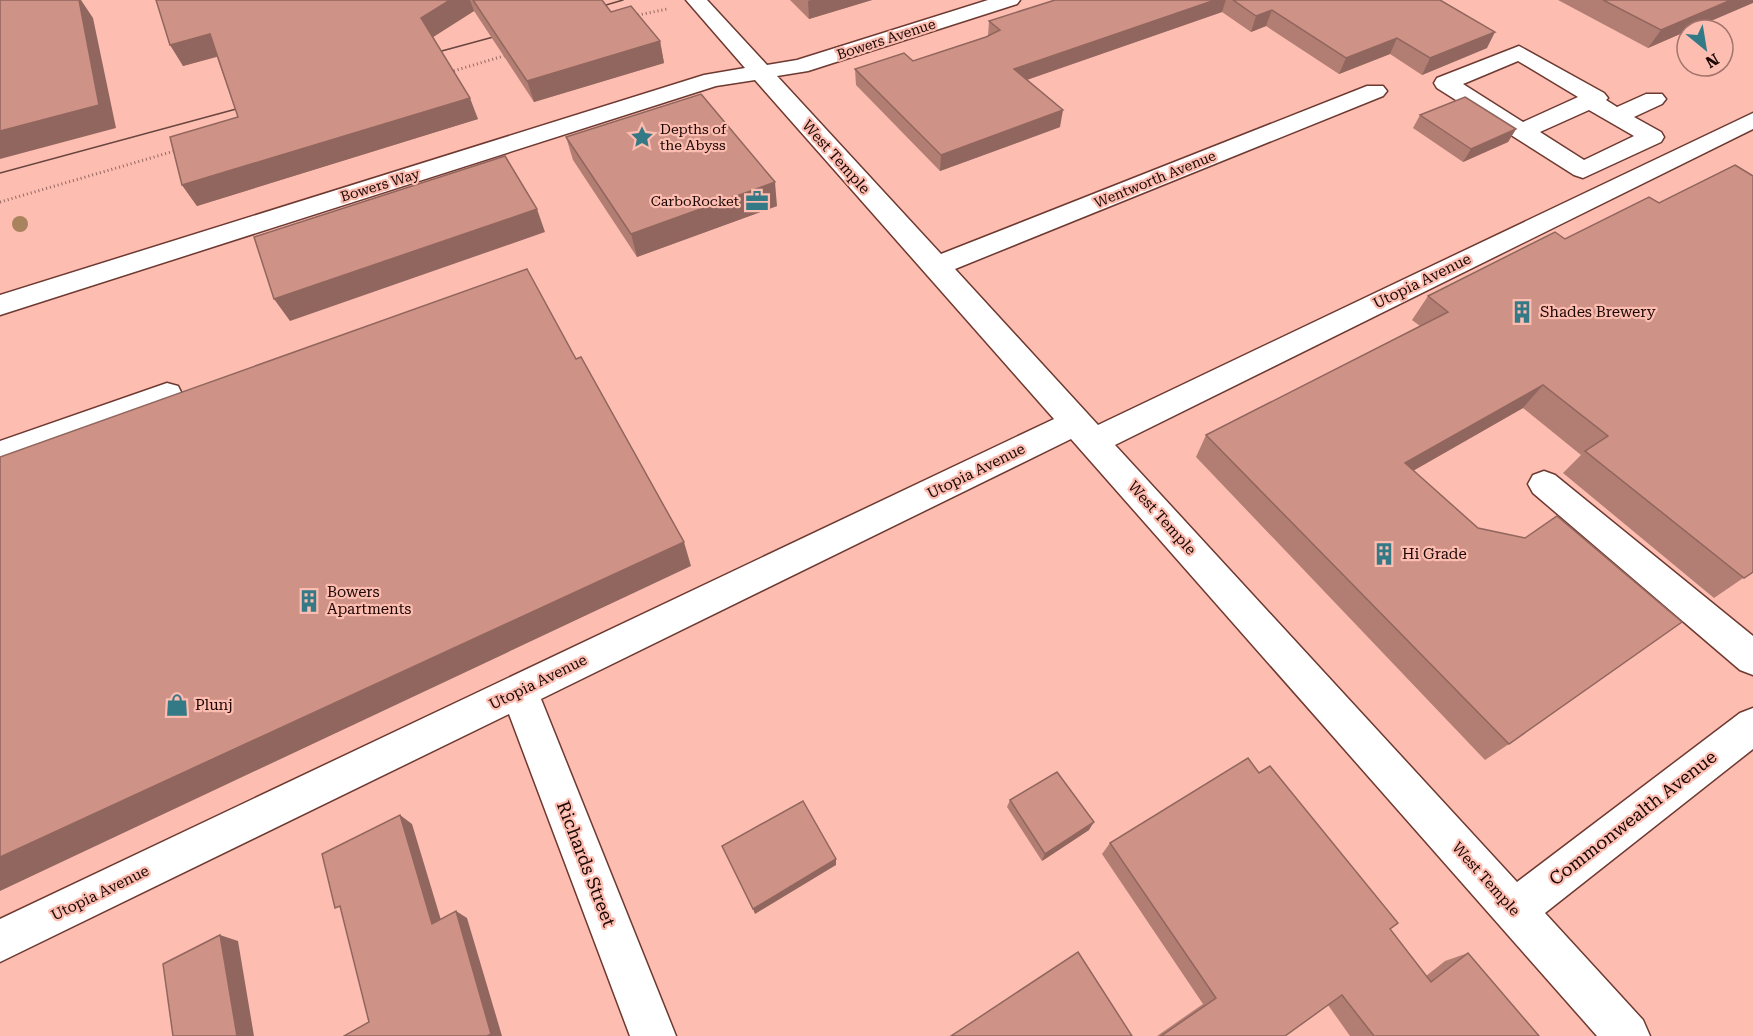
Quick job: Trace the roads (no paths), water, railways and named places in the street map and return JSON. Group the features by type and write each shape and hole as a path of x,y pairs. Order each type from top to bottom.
{"street":[{"name":"West Temple","path":"696,0 1627,1036"},
{"name":"Bowers Avenue","path":"761,73 800,66 1010,0"},
{"path":"1522,131 1596,98 1518,52 1445,83 1583,170 1652,137 1590,101"},
{"name":"Bowers Way","path":"0,305 712,80 761,73"},
{"name":"Wentworth Avenue","path":"935,267 1375,91"},
{"path":"1616,116 1654,99"},
{"name":"Utopia Avenue","path":"0,940 519,691 1083,433 1753,120"},
{"path":"0,454 167,394"},
{"path":"1544,484 1753,658"},
{"name":"Richards Street","path":"519,691 653,1036"},
{"name":"Commonwealth Avenue","path":"1515,911 1562,872 1753,726"}],"tram line":[{"path":"589,10 623,0"},
{"path":"427,55 508,33"},
{"path":"0,173 251,105"}],"place":[{"name":"Depths of the Abyss","path":"642,137"},
{"name":"CarboRocket","path":"757,201"},
{"name":"Shades Brewery","path":"1522,312"},
{"name":"Hi Grade","path":"1384,554"},
{"name":"Bowers Apartments","path":"309,601"},
{"name":"Plunj","path":"177,705"}]}
